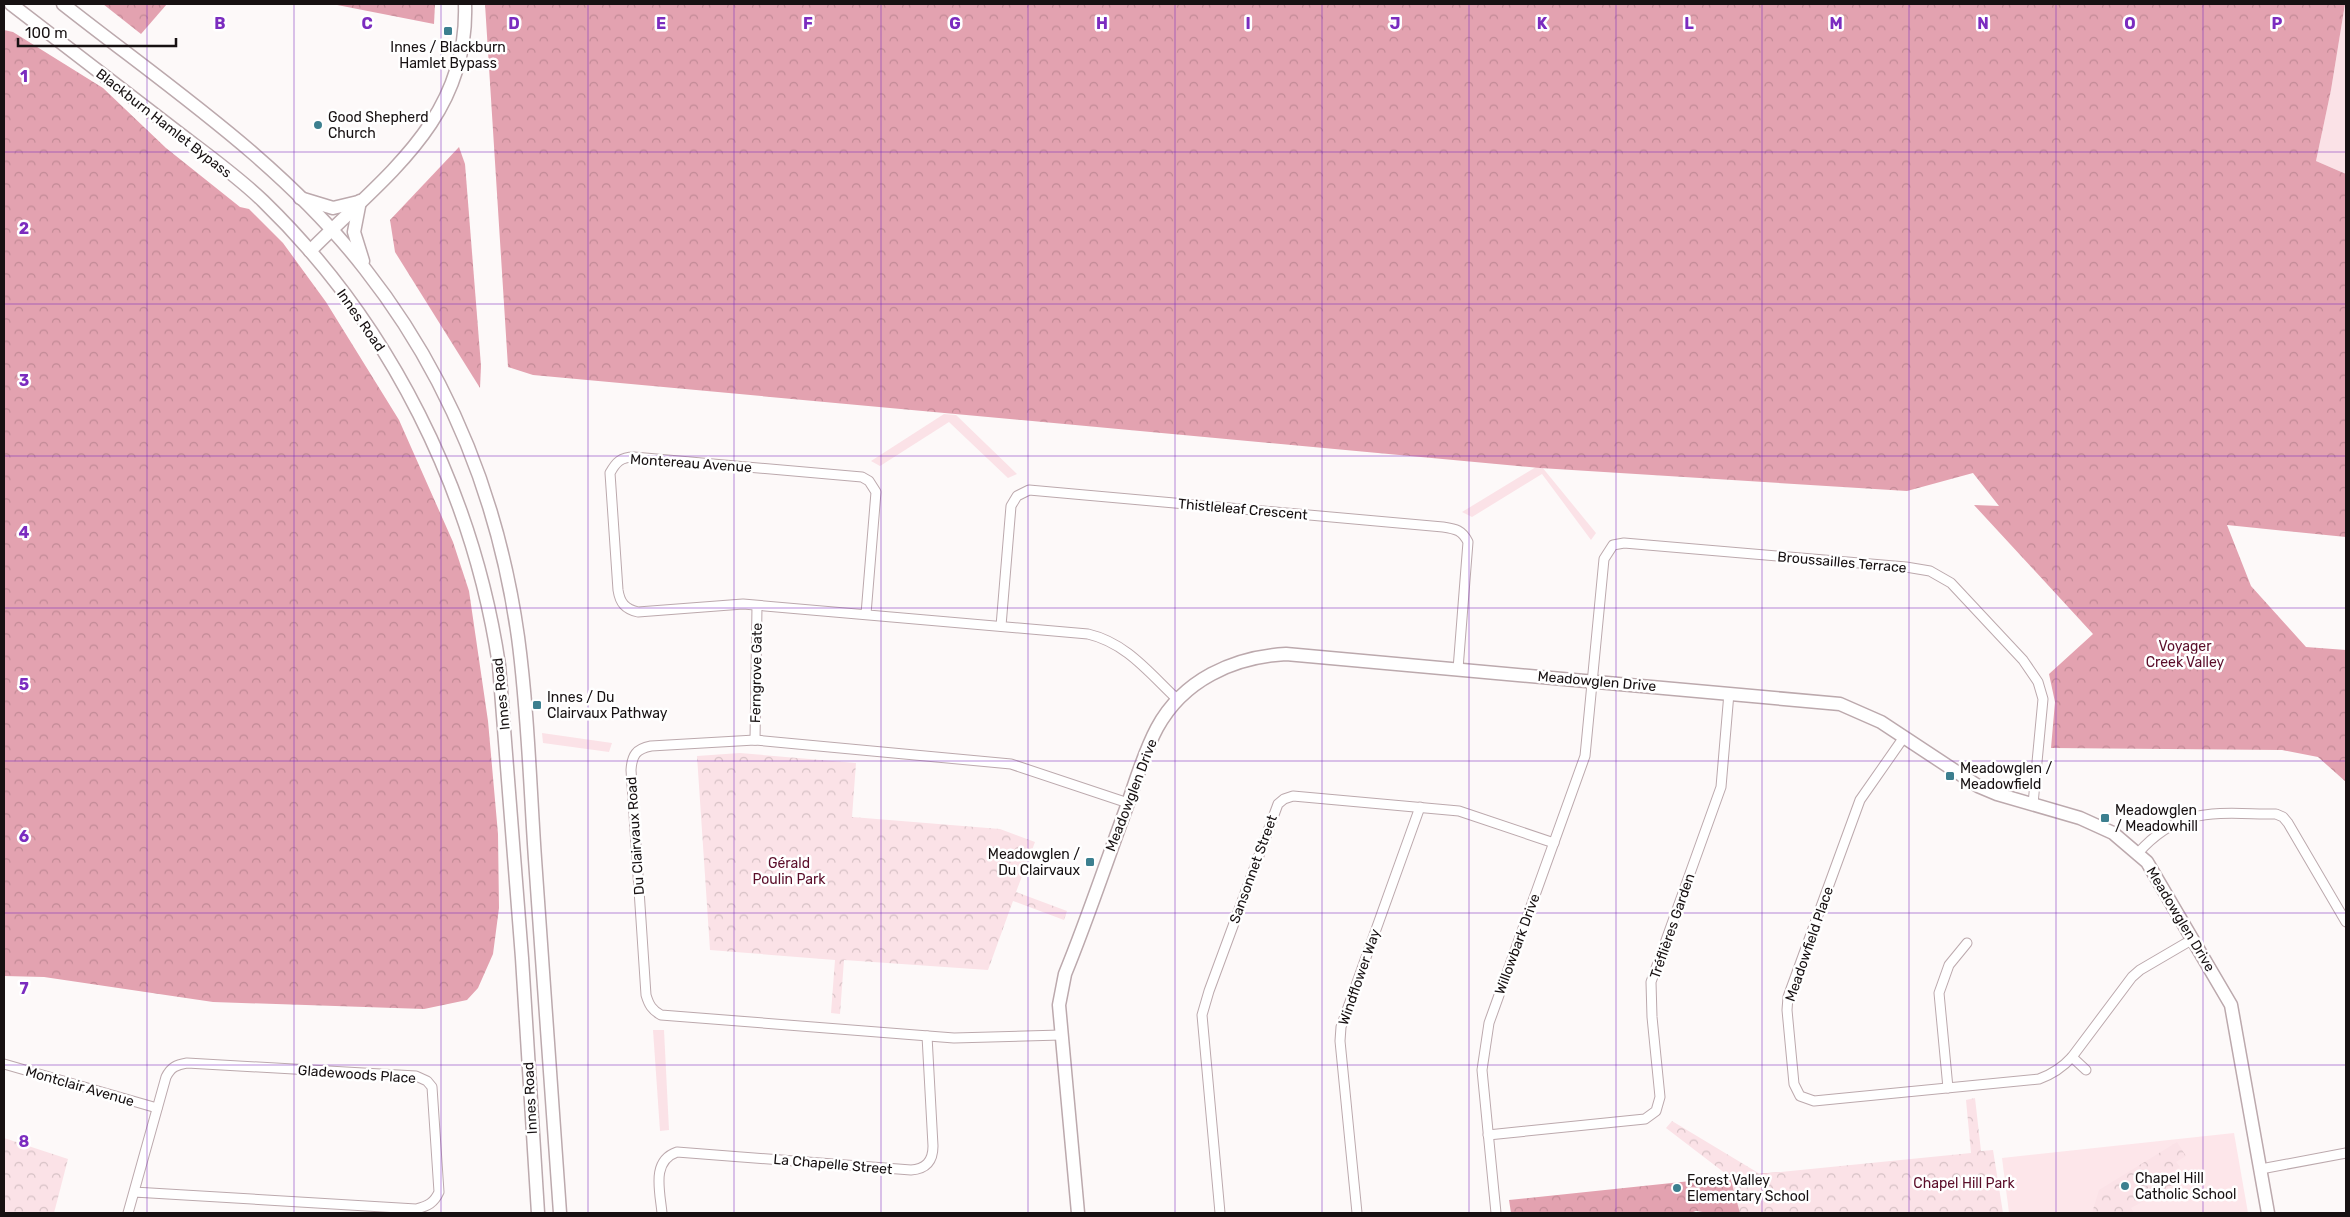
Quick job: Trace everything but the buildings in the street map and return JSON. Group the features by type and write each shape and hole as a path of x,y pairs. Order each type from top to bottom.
{"main road":[{"name":"Blackburn Hamlet Bypass","path":"11,4 202,151 262,201 310,251"},
{"path":"62,4 267,164 330,230"},
{"path":"310,251 414,148 434,122 456,72 462,48 465,4"},
{"path":"299,197 333,208 360,201"},
{"path":"360,201 354,232 366,269"},
{"name":"Innes Road","path":"330,230 366,269 413,338 453,409 484,488 508,580 518,639 528,755 560,1213"},
{"name":"Innes Road","path":"310,251 348,300 396,370 422,418 456,496 475,554 492,618 505,729 538,1213"},
{"name":"Meadowglen Drive","path":"1078,1213 1059,1005 1064,979 1128,803 1157,728 1178,700 1208,675 1231,664 1265,656 1292,655 1840,704 1870,715 1978,786 1997,794 2094,823 2113,833 2138,853 2154,872 2231,1005 2268,1213"}],"street":[{"name":"Montereau Avenue","path":"866,614 876,492 869,480 862,477 624,457 618,461 610,473 618,590 624,606 638,612 730,605 756,606 1088,634 1113,642 1133,656 1178,700"},
{"name":"Thistleleaf Crescent","path":"1001,626 1011,506 1017,496 1029,490 1443,527 1456,529 1464,534 1468,542 1458,669"},
{"name":"Broussailles Terrace","path":"1593,681 1604,559 1614,545 1624,543 1930,571 1952,583 2023,660 2038,682 2043,699 2034,804"},
{"name":"Ferngrove Gate","path":"755,740 756,606"},
{"name":"Willowbark Drive","path":"1496,1213 1482,1070 1489,1022 1585,756 1593,681"},
{"name":"Tréflières Garden","path":"1488,1135 1644,1119 1656,1111 1660,1097 1651,1010 1651,982 1721,788 1729,693"},
{"name":"Meadowfield Place","path":"1904,737 1860,800 1788,997 1787,1010 1794,1084 1800,1096 1814,1102 2039,1079 2061,1068 2072,1057 2132,977 2140,970 2193,940"},
{"name":"Du Clairvaux Road","path":"1061,1035 1000,1038 927,1036 660,1015 648,1004 630,770 632,759 636,752 651,746 755,740 1012,764 1128,803"},
{"name":"Sansonnet Street","path":"1220,1213 1202,1015 1275,810 1284,799 1293,796 1420,807 1473,814 1554,843"},
{"name":"Windflower Way","path":"1357,1213 1340,1041 1341,1027 1420,807"},
{"path":"2138,853 2149,841 2174,823 2190,817 2204,814 2276,814 2283,817 2288,823 2346,922"},
{"path":"1948,1088 1939,993 1949,965 1967,943"},
{"name":"La Chapelle Street","path":"662,1213 660,1166 668,1155 677,1152 911,1170 926,1166 930,1160 933,1146 927,1036"},
{"path":"2072,1057 2086,1070"},
{"name":"Gladewoods Place","path":"128,1213 168,1072 177,1064 187,1063 416,1076 427,1081 432,1087 439,1192 436,1199 428,1206 416,1208 134,1192"},
{"name":"Montclair Avenue","path":"4,1064 157,1108"},
{"path":"2260,1169 2346,1153"}],"shaded area":[{"name":"Chapel Hill Catholic School","path":"2234,1133 2248,1213 2009,1213 2002,1158"}],"green space":[{"path":"103,4 167,4 141,34"},
{"path":"332,4 435,4 434,24"},
{"name":"Voyager Creek Valley","path":"485,4 2345,4 2331,90 2316,161 2346,174 2346,537 2227,525 2251,586 2306,647 2346,650 2346,782 2318,757 2282,750 2051,748 2055,702 2049,674 2093,634 1974,505 1999,506 1973,473 1907,491 1540,468 533,375 508,367"},
{"path":"2345,4 2346,174 2316,161 2331,90"},
{"path":"4,30 13,32 103,88 166,148 240,207 249,209 283,243 326,302 399,420 453,542 469,591 488,721 498,834 499,908 493,954 478,988 467,1000 424,1009 213,1002 44,977 4,976"},
{"path":"459,147 465,164 481,366 480,388 395,252 390,220"},
{"path":"944,414 956,415 1017,474 1008,478 949,422 880,466 871,461"},
{"path":"1536,467 1542,467 1596,533 1591,540 1542,474 1472,517 1462,512"},
{"path":"542,733 612,743 609,752 543,743"},
{"name":"Gérald Poulin Park","path":"740,753 856,763 852,817 1000,829 1035,842 1016,892 1067,911 1064,920 1013,901 988,970 844,960 840,1014 831,1013 835,960 710,950 697,756"},
{"path":"653,1030 664,1030 669,1130 660,1131"},
{"name":"Chapel Hill Park","path":"1975,1098 1981,1151 1993,1150 2003,1213 1740,1213 1730,1177 1666,1128 1672,1121 1760,1174 1971,1153 1966,1100"},
{"path":"4,1138 68,1159 54,1213 4,1213"},
{"path":"2177,1142 2186,1156 2176,1162 2180,1167 2170,1173 2176,1183 2131,1208 2134,1213 2092,1213 2099,1190"},
{"name":"Forest Valley Elementary School","path":"1812,1171 1826,1213 1709,1213 1696,1211 1690,1213 1511,1213 1509,1200 1767,1173"}],"place":[{"name":"Innes / Blackburn Hamlet Bypass","path":"448,31"},
{"name":"Good Shepherd Church","path":"318,125"},
{"name":"Innes / Du Clairvaux Pathway","path":"537,705"},
{"name":"Meadowglen / Meadowfield","path":"1950,776"},
{"name":"Meadowglen / Meadowhill","path":"2105,818"},
{"name":"Meadowglen / Du Clairvaux","path":"1090,862"},
{"name":"Chapel Hill Catholic School","path":"2125,1186"},
{"name":"Forest Valley Elementary School","path":"1677,1188"}]}
